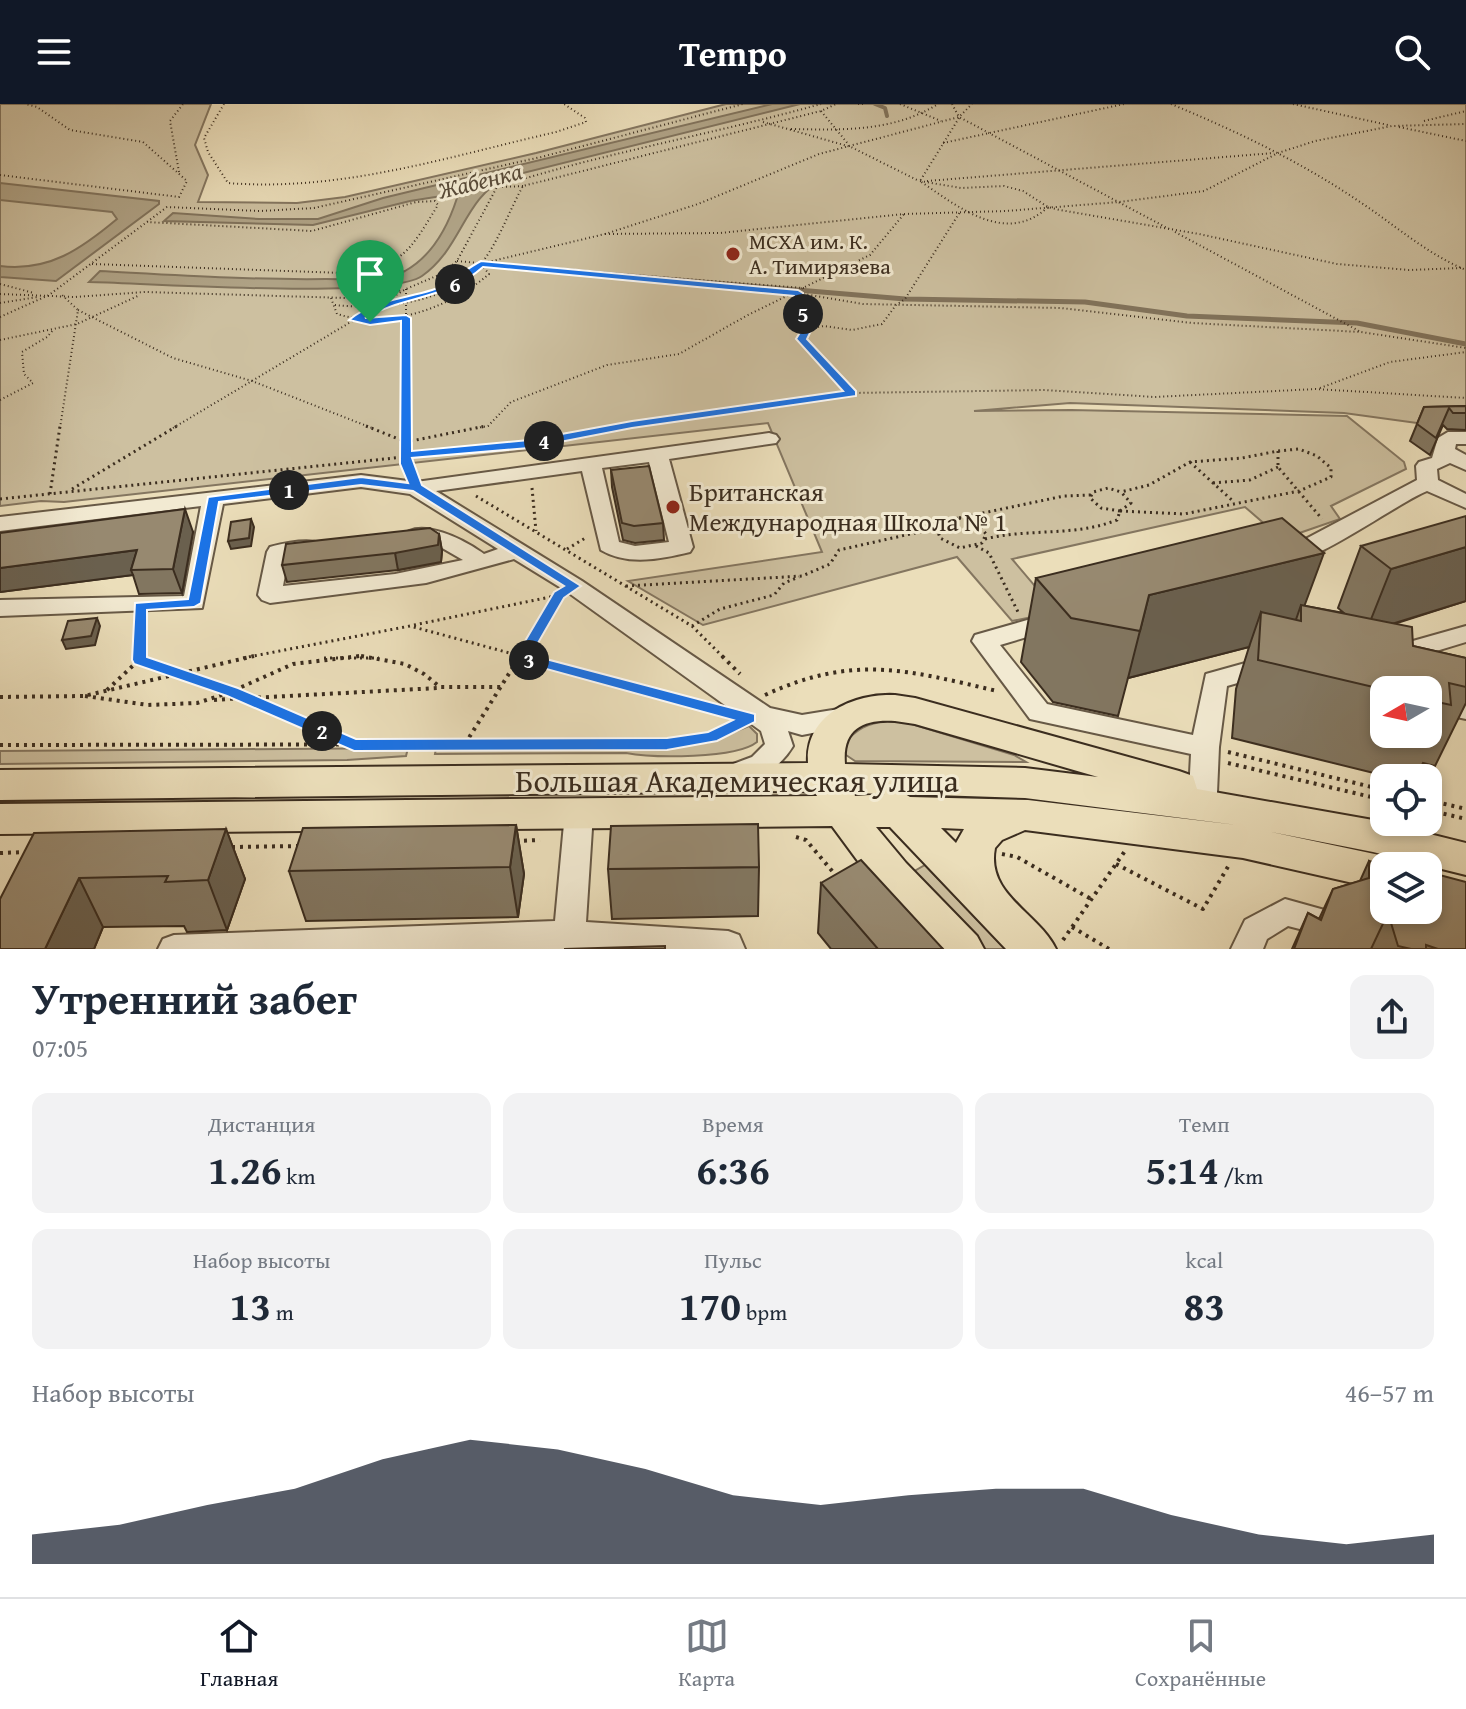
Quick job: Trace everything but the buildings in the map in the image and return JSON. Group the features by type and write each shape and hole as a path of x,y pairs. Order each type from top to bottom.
{"main road":[{"path":"962,949 860,841 843,788 826,752 834,729 855,713 881,707 915,711 1204,766 1307,822"},
{"name":"Большая Академическая улица","path":"0,785 714,779 843,788 1025,783 1202,804 1307,822 1466,859"},
{"name":"Большая Академическая улица","path":"0,819 578,826 843,788 901,812 1028,815 1243,842 1370,870"},
{"path":"901,812 983,897 1046,948"},
{"path":"983,897 975,880 972,861 981,832 999,822 1028,815"},
{"path":"1442,887 1466,893"}],"street":[{"path":"1428,483 1426,466 1441,462 1448,438 1466,438"},
{"path":"30,543 361,481 416,488 769,439"},
{"path":"1444,451 1466,464"},
{"path":"591,463 609,545 617,551 632,553 682,547 657,454"},
{"path":"1276,577 1265,567 1339,533 1395,495 1428,483 1466,502"},
{"path":"416,488 574,586 755,708 802,725 845,718"},
{"path":"0,524 211,509"},
{"path":"0,608 194,603 211,509"},
{"path":"388,540 435,535 448,539 481,563"},
{"path":"1276,538 1296,555"},
{"path":"341,545 278,552 270,595 441,574 516,550"},
{"path":"1048,593 1076,614 984,641 1039,712 1204,766 1215,680 1263,667 1293,667"},
{"path":"1364,651 1389,656 1466,634"},
{"path":"1442,705 1466,710"},
{"path":"714,779 762,764 774,755 779,746 778,737 755,708"},
{"path":"570,934 578,826"},
{"path":"1247,949 1256,930 1285,912 1358,931"},
{"path":"174,949 570,934 728,945 729,949"}],"path":[{"path":"0,175 179,197 187,181 143,142 70,130 37,107 26,104"},
{"path":"179,172 170,121 183,104"},
{"path":"224,104 204,138 208,152 228,183 287,186 326,183 426,163 586,122 585,118 564,104"},
{"path":"0,317 49,295 167,207 260,211 314,208 355,201 743,104"},
{"path":"69,491 406,289 441,274 457,261 497,187 562,166 761,121 821,104"},
{"path":"497,187 523,186 821,111 836,104"},
{"path":"858,104 866,104"},
{"path":"900,104 944,122"},
{"path":"786,128 875,126 925,114 938,104"},
{"path":"952,104 959,117 1361,332"},
{"path":"920,181 959,117 972,104"},
{"path":"943,143 1124,104"},
{"path":"1171,104 1278,153 1359,201 1437,257 1466,270"},
{"path":"1293,104 1466,141"},
{"path":"821,111 851,147"},
{"path":"605,234 720,233 904,214 1119,202 1204,191 1278,153 1315,141 1466,111"},
{"path":"481,264 605,234 698,204 819,154 959,117"},
{"path":"761,121 851,147 920,181 961,210 1016,225 1036,220 1048,207"},
{"path":"1417,123 1466,124"},
{"path":"920,181 1278,153"},
{"path":"920,181 961,188 1004,186 1023,191 1048,207 1199,234 1337,264 1409,270 1461,268"},
{"path":"335,305 347,308 405,301 462,281 481,264 523,186"},
{"path":"91,264 343,273 376,269 395,265 405,257 438,205 435,201 416,202 312,231 147,222"},
{"path":"807,329 836,325 848,330 882,324 896,305 905,299 961,210"},
{"path":"62,295 78,310 173,358 252,381 406,442 488,426 511,402 607,365 679,354 746,316 870,255 904,214"},
{"path":"331,298 337,314 354,320 370,322 406,318 468,294 514,256"},
{"path":"457,261 798,293 863,304 1061,308 1192,323 1361,332 1466,350"},
{"path":"481,264 505,263 805,289"},
{"path":"481,264 489,274"},
{"path":"0,284 49,295"},
{"path":"0,294 145,292 331,298 374,296 406,289"},
{"path":"406,289 406,464 416,488"},
{"path":"0,340 77,324 145,292"},
{"path":"798,293 807,329 802,339 852,393"},
{"path":"0,303 49,295"},
{"path":"50,494 78,310"},
{"path":"0,400 33,383 24,374 22,352 55,329"},
{"path":"1316,389 1390,362 1466,350"},
{"path":"0,499 529,444 632,424 852,393 1045,390 1154,397 1316,389 1466,398"},
{"path":"692,626 720,609 774,595 784,583 830,564 839,550 937,528 945,521 993,509 1019,507 1069,493 1091,495 1102,488 1121,492 1149,485 1190,462 1242,458 1278,451 1299,449 1317,456 1331,468 1331,477 1299,491 1184,514 1120,511 1096,505 1091,495"},
{"path":"1278,451 1278,467 1325,524 1339,533"},
{"path":"1190,462 1234,502"},
{"path":"1213,483 1250,480 1278,467"},
{"path":"530,472 536,531"},
{"path":"937,528 940,538 960,548 976,546 1006,531 1081,530 1105,526 1117,520 1120,511 1131,503 1121,492"},
{"path":"467,495 480,497 692,626 747,681"},
{"path":"959,518 980,525 985,539"},
{"path":"567,549 605,525"},
{"path":"976,546 989,553 1026,628"},
{"path":"626,586 802,576"},
{"path":"84,696 177,673 559,595 465,744"},
{"path":"107,690 139,660 140,606"},
{"path":"410,626 719,710"},
{"path":"210,700 275,670 318,659 366,657 402,661 427,673 440,687"},
{"path":"139,660 232,692 354,745"},
{"path":"0,745 667,744 711,737 792,680 842,667 896,668 1030,699"},
{"path":"0,697 84,696 150,705 440,687 503,687"},
{"path":"424,757 426,744"},
{"path":"1204,766 1370,788"},
{"path":"1204,766 1370,797"},
{"path":"1442,803 1466,809"},
{"path":"1442,813 1466,819"},
{"path":"515,841 578,826"},
{"path":"782,837 806,840 844,885"},
{"path":"218,848 312,846"},
{"path":"1046,948 1072,927 1127,848"},
{"path":"0,853 31,852"},
{"path":"1002,854 1017,857 1091,899"},
{"path":"1116,864 1203,909 1229,865"},
{"path":"1072,927 1109,949"}],"shaded area":[{"name":"МСХА им. К. А. Тимирязева","path":"0,104 211,104 195,145 208,175 198,202 297,203 345,197 536,153 726,104 1466,104 1466,423 1417,423 1344,413 1070,403 974,411 1347,416 1404,462 1406,469 1331,506 1340,519 1282,539 1245,507 1012,559 1057,612 1012,621 957,557 703,625 628,581 822,552 768,423 64,502 41,501 0,506"},
{"path":"887,721 905,722 1014,755 1026,762 855,761 846,755 844,744 853,734 868,725"},
{"path":"749,726 757,734 757,742 746,748 713,754 435,754 436,748 674,747 709,742"},
{"path":"408,748 406,756 347,760 0,764 0,751"},
{"path":"925,865 1005,949 982,949 911,873"}],"water":[{"name":"Жабенка","path":"772,104 800,104 507,177 481,197 436,264 422,276 400,283 316,289 89,282 100,271 298,279 366,279 396,275 415,265 431,249 453,209 457,198 454,194 410,201 313,225 164,221 173,213 259,219 318,219 383,198"},
{"path":"0,183 159,201 159,204 56,281 0,277 0,266 18,267 49,262 77,249 117,219 112,212 0,200"}],"waterway":[{"path":"875,104 885,108 887,116"},
{"path":"510,266 905,299 1085,302 1187,316 1357,323 1466,344"}],"place":[{"name":"МСХА им. К. А. Тимирязева","path":"733,254"},
{"name":"Британская Международная Школа № 1","path":"673,507"}],"route":[{"path":"370,322 354,320 380,305 436,292 462,281 481,264 798,293 807,329 802,339 852,393 632,424 529,444 406,455 406,464 416,488 574,586 559,595 522,658 750,718 732,730 711,737 667,744 354,745 232,692 139,660 140,606 194,603 213,499 361,481 416,488 406,464 406,455 406,442 406,318 370,322"}]}
